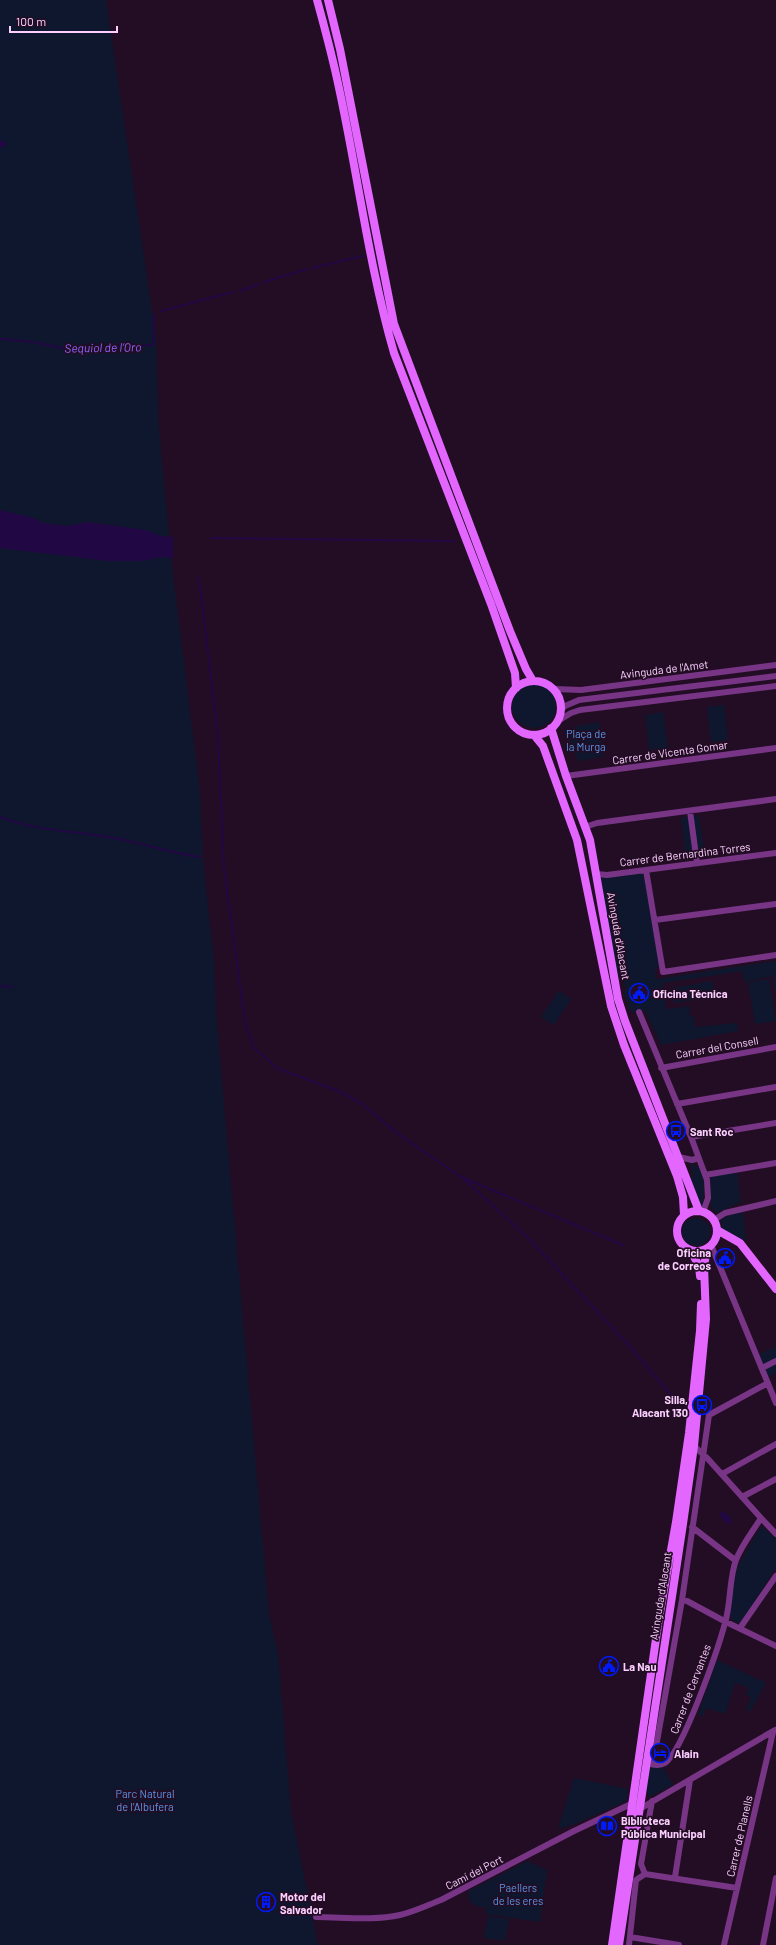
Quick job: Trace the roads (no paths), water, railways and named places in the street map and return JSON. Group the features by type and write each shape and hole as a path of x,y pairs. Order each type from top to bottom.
{"main road":[{"path":"317,0 339,89 385,322 394,353 492,604 515,673 516,688"},
{"path":"328,0 340,49 394,324 505,617 526,669 533,681"},
{"path":"533,681 543,682 554,689 561,703 558,721 552,728 543,733 534,735 525,733 517,728 511,721 508,712 508,703 511,694 516,688 524,683 533,681"},
{"name":"Avinguda d'Alacant","path":"552,728 566,776 590,840 618,999 624,1021 701,1212"},
{"name":"Avinguda d'Alacant","path":"534,735 543,746 577,840 611,1006 624,1045 677,1176 683,1197 684,1216"},
{"path":"694,1211 701,1212 714,1220 717,1230 714,1240 709,1247 697,1251 691,1251 681,1244 676,1232 677,1226 684,1216 694,1211"},
{"path":"717,1230 740,1243 776,1289"},
{"name":"Avinguda d'Alacant","path":"619,1945 640,1809 650,1764 694,1446 706,1319 704,1266 709,1247"},
{"name":"Avinguda d'Alacant","path":"612,1945 629,1816 689,1433 701,1312 699,1266 691,1251"}],"street":[{"name":"Avinguda de l'Amet","path":"554,689 581,690 776,665"},
{"name":"Avinguda de l'Amet","path":"561,710 565,706 579,700 776,676"},
{"path":"558,721 571,713 580,710 776,688"},
{"name":"Carrer de Vicenta Gomar","path":"566,776 776,748"},
{"path":"585,827 596,823 776,799"},
{"path":"690,810 697,863"},
{"name":"Carrer de Bernardina Torres","path":"596,874 646,870 776,852"},
{"path":"646,870 664,972 666,973 776,955"},
{"path":"654,920 776,904"},
{"path":"639,1012 676,1104 691,1136 705,1174 708,1198 701,1212"},
{"name":"Carrer del Consell","path":"661,1068 776,1047"},
{"path":"676,1104 776,1088"},
{"path":"691,1136 776,1123"},
{"path":"679,1157 692,1160 699,1158"},
{"path":"705,1174 776,1163"},
{"path":"714,1220 725,1213 776,1201"},
{"path":"709,1247 776,1403"},
{"path":"762,1368 776,1361"},
{"name":"Avinguda d'Alacant","path":"650,1764 682,1600 709,1414 768,1383"},
{"path":"722,1474 776,1444"},
{"path":"694,1446 722,1474 776,1534"},
{"path":"742,1497 776,1479"},
{"path":"726,1622 735,1560 761,1518"},
{"path":"692,1527 735,1560"},
{"path":"740,1628 776,1576"},
{"path":"770,1584 776,1589"},
{"path":"682,1600 687,1601 776,1646"},
{"name":"Carrer de Cervantes","path":"650,1764 664,1764 676,1750 688,1727 726,1622"},
{"path":"629,1816 652,1801 775,1731"},
{"name":"Carrer de Planells","path":"724,1945 775,1731"},
{"path":"675,1877 690,1780"},
{"path":"645,1874 641,1864 652,1801"},
{"name":"Camí del Port","path":"316,1917 384,1917 400,1915 418,1909 441,1900 574,1831 631,1804"},
{"path":"629,1945 636,1880 645,1874 675,1877 737,1888"},
{"path":"764,1945 776,1878"},
{"path":"630,1937 679,1945"}],"waterway":[{"name":"Sequiol de l’Oro","path":"312,268 363,256"},
{"name":"Sequiol de l’Oro","path":"264,282 307,269"},
{"name":"Sequiol de l’Oro","path":"240,291 259,284"},
{"name":"Sequiol de l’Oro","path":"161,311 233,292"},
{"name":"Sequiol de l’Oro","path":"0,339 34,342 66,349 153,345 154,314"},
{"path":"211,538 454,541"},
{"path":"199,577 218,737 224,869 245,1022 254,1048 277,1068 338,1091 361,1103 397,1133 461,1177 623,1245"},
{"path":"0,817 28,825 114,838 200,857"},
{"path":"0,986 13,987"},
{"path":"464,1179 527,1237 624,1340 673,1397"}],"place":[{"name":"Oficina Técnica","path":"639,993"},
{"name":"Sant Roc","path":"676,1131"},
{"name":"Oficina de Correos","path":"725,1258"},
{"name":"Silla, Alacant 130","path":"702,1405"},
{"name":"La Nau","path":"609,1666"},
{"name":"Alain","path":"660,1753"},
{"name":"Biblioteca Pública Municipal","path":"607,1826"},
{"name":"Motor del Salvador","path":"266,1902"}],"park label":[{"name":"Plaça de la Murga","path":"586,739"},
{"name":"Parc Natural de l'Albufera","path":"145,1799"},
{"name":"Paellers de les eres","path":"518,1893"}]}
